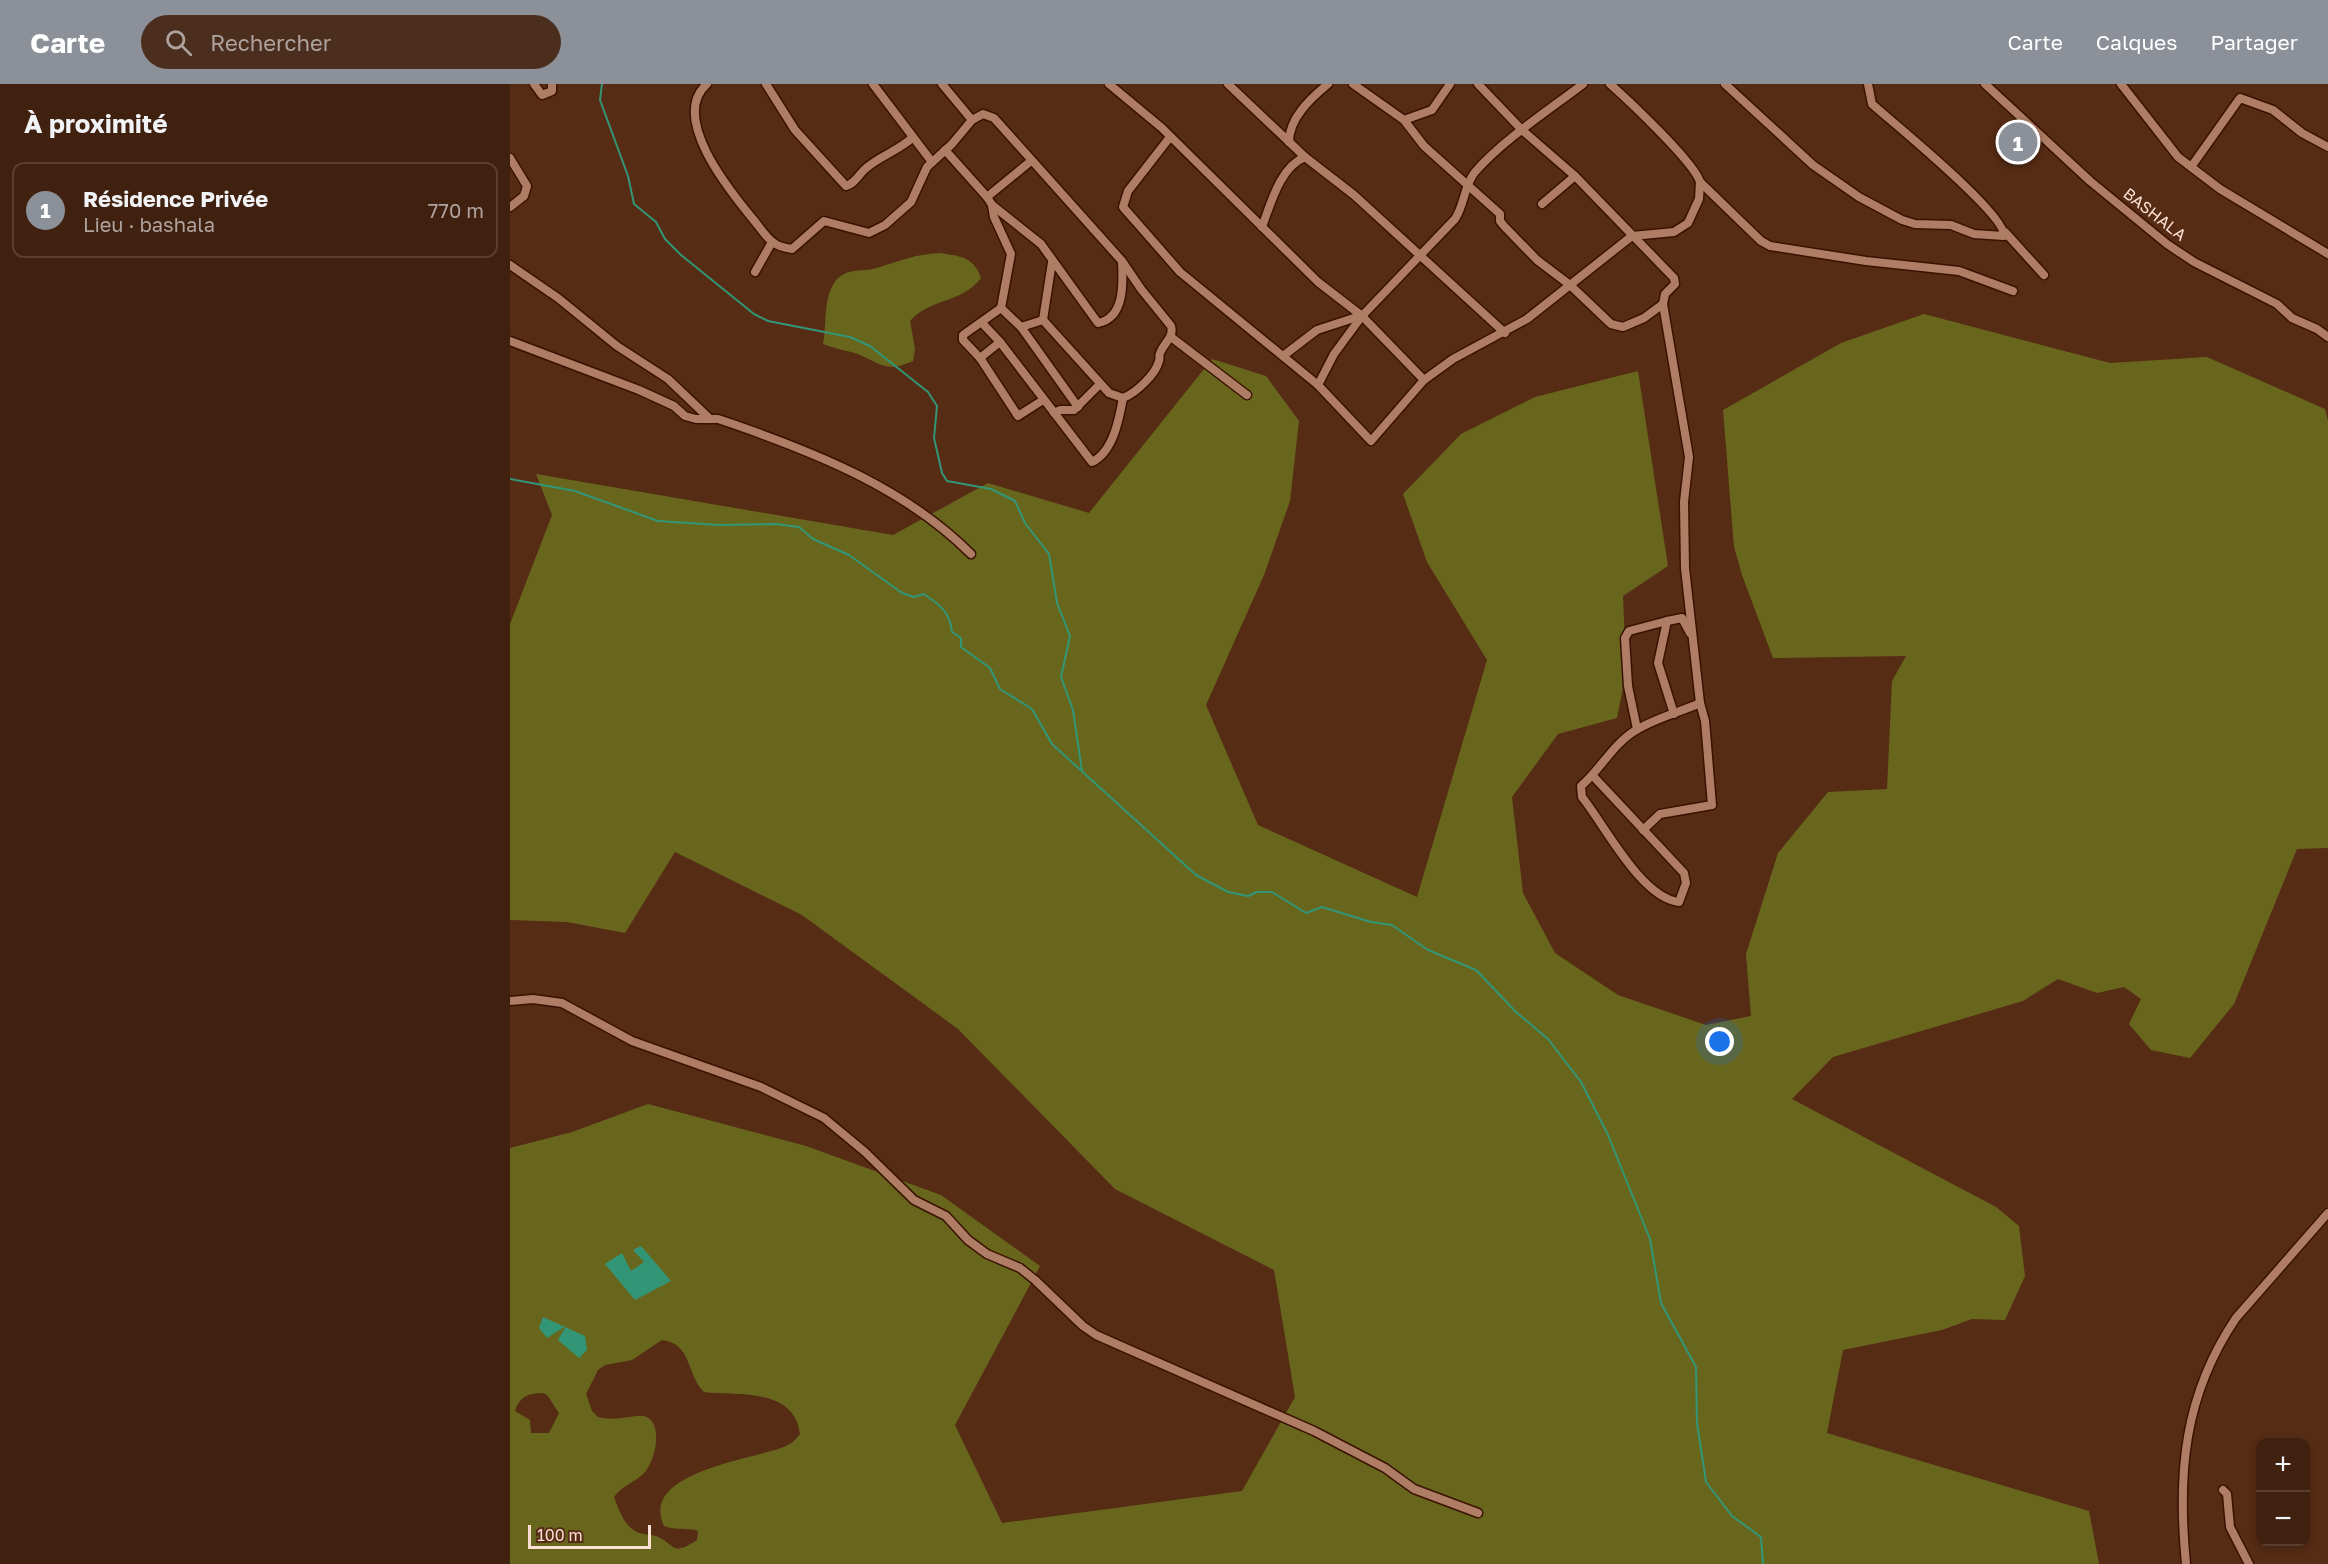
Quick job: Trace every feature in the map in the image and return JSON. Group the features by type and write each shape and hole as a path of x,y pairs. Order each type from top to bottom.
{"street":[{"path":"534,84 542,95 552,91 552,84"},
{"path":"706,84 696,96 695,106 696,120 707,155 739,202 772,242 792,249 824,221 864,232 876,231 911,202 922,174 972,120 981,114 991,116 1122,261 1171,326 1171,337 1161,351 1154,370 1142,385 1123,398 1119,422 1108,445 1095,461 1088,460 1000,342 982,322"},
{"path":"766,84 795,130 846,186 851,184 866,168 895,152 912,138"},
{"path":"873,84 932,162"},
{"path":"942,84 972,120"},
{"path":"1109,84 1170,137 1318,282 1361,316 1424,381"},
{"path":"1228,84 1305,157 1354,195 1505,333"},
{"path":"1289,142 1290,127 1297,116 1328,84"},
{"path":"1353,84 1404,120 1424,146 1500,214 1500,221 1504,226 1537,260 1570,285 1611,324 1623,327 1644,318 1663,304"},
{"path":"1404,120 1432,110 1450,84"},
{"path":"1478,84 1522,130 1575,176 1674,278 1675,284 1665,294 1663,304 1689,458 1685,477 1684,532 1692,636 1700,703 1705,721 1712,805 1660,814 1643,830"},
{"path":"1318,385 1334,354 1361,316 1462,209 1468,185 1474,173 1522,130 1583,84"},
{"path":"1170,137 1128,191 1123,207 1180,272 1318,385 1371,441 1424,381 1453,360 1505,333 1632,236 1674,232 1688,223 1699,200 1698,173 1639,110 1610,84"},
{"path":"1725,84 1813,165 1859,197 1902,220 1915,224 1951,225 1983,235 2004,236 2005,232"},
{"path":"1868,84 1872,104 1977,197 2044,275"},
{"name":"BASHALA","path":"1985,84 2090,182 2167,243 2194,262 2277,304 2292,318 2317,329 2328,337"},
{"path":"2121,84 2169,148 2191,167 2229,195 2328,254"},
{"path":"2191,167 2240,98 2273,110 2302,133 2328,147"},
{"path":"945,150 990,201 1041,244 1095,321 1101,323 1118,310 1122,261"},
{"path":"1262,227 1278,187 1294,161 1305,157"},
{"path":"510,158 526,180 527,191 510,207"},
{"path":"990,201 1031,161"},
{"path":"1542,204 1575,176"},
{"path":"1700,182 1761,241 1770,246 1866,261 1959,271 2013,291"},
{"path":"990,201 994,217 1011,254 1001,308 962,337 980,358 1018,416 1043,400"},
{"path":"755,272 772,242"},
{"path":"1043,320 1052,262"},
{"path":"510,265 558,298 617,346 668,379 710,419"},
{"path":"1001,308 1021,327 1078,406"},
{"path":"1283,356 1317,330 1361,316"},
{"path":"1021,327 1043,320"},
{"path":"1043,320 1109,393 1123,398"},
{"path":"1171,337 1247,394"},
{"path":"510,341 639,390 674,406 685,416 718,419 775,438 854,473 921,512 954,536 971,554"},
{"path":"980,358 1000,342"},
{"path":"1054,413 1060,410 1070,411 1078,406 1100,384"},
{"path":"1637,729 1628,686 1625,638 1629,631 1682,618 1692,636"},
{"path":"1667,621 1658,663 1674,714"},
{"path":"1593,776 1684,873 1686,884 1679,902 1664,896 1642,879 1582,797 1581,786 1593,776 1616,747 1637,729 1700,703"},
{"path":"510,1001 533,999 562,1003 632,1041 761,1087 824,1118 914,1200 946,1216 968,1240 987,1254 1028,1274 1083,1326 1096,1335 1314,1431 1385,1468 1414,1489 1478,1513"},
{"path":"2186,1564 2183,1520 2188,1427 2201,1385 2223,1336 2236,1318 2328,1213"},
{"path":"2223,1490 2227,1494 2230,1527 2249,1564"}],"shaded area":[{"path":"940,253 960,257 970,262 981,278 965,292 928,308 910,321 915,349 913,361 889,367 855,353 823,344 826,306 833,285 842,275 877,268 916,256"},
{"path":"1924,314 2110,363 2207,357 2325,409 2328,421 2328,848 2297,849 2234,1004 2190,1058 2151,1050 2129,1024 2141,999 2124,987 2097,993 2058,979 2023,1001 1833,1057 1792,1099 1996,1207 2019,1226 2025,1276 2005,1320 1972,1319 1942,1330 1843,1350 1827,1433 2089,1511 2099,1564 510,1564 510,1148 572,1132 648,1104 806,1146 941,1195 1040,1266 955,1425 1002,1523 1242,1491 1295,1397 1274,1270 1115,1189 958,1029 802,915 675,852 625,933 567,922 510,920 510,624 552,515 536,474 893,535 988,483 1089,513 1212,359 1266,376 1299,421 1290,501 1264,575 1206,705 1258,825 1417,897 1487,660 1427,562 1403,494 1461,434 1535,397 1638,371 1668,566 1623,596 1626,672 1617,718 1558,734 1512,797 1523,893 1555,953 1618,995 1706,1025 1751,1016 1746,954 1778,853 1828,792 1887,789 1892,681 1906,656 1773,658 1734,547 1723,410 1841,343","holes":["662,1340 672,1342 679,1347 688,1361 694,1378 704,1392 748,1395 776,1401 787,1408 796,1419 800,1434 786,1446 705,1470 684,1480 668,1492 661,1507 664,1526 698,1531 697,1540 678,1549 663,1539 632,1529 623,1517 614,1497 647,1469 656,1443 654,1426 644,1416 612,1419 598,1417 592,1411 586,1394 598,1370 605,1365 632,1360","543,1393 547,1395 559,1413 549,1433 531,1433 530,1420 515,1411 526,1396"]},
{"path":"641,1246 671,1281 635,1300 605,1264 622,1253 631,1271 644,1262 633,1250"},
{"path":"543,1317 565,1327 547,1338 539,1328"},
{"path":"565,1327 585,1336 587,1350 579,1358 558,1340"}],"waterway":[{"path":"602,84 600,100 628,176 634,204 656,222 665,239 681,255 754,314 768,321 850,337 870,346 928,392 937,406 934,438 942,473 947,481 991,489 1015,501 1025,523 1049,554 1057,603 1070,636 1061,677 1073,710 1082,771"},
{"path":"510,479 575,491 658,521 719,525 776,524 799,527 813,539 849,555 902,593 914,597 924,594 939,606 949,619 952,632 961,638 961,647 990,668 1000,689 1032,709 1052,744 1196,875 1228,892 1248,896 1257,892 1272,892 1306,913 1322,907 1371,922 1392,925 1428,950 1476,970 1516,1012 1548,1039 1581,1082 1608,1135 1650,1239 1661,1303 1696,1367 1697,1423 1706,1482 1732,1516 1761,1537 1763,1564"}],"place":[{"name":"Résidence Privée","path":"2018,142"}]}
